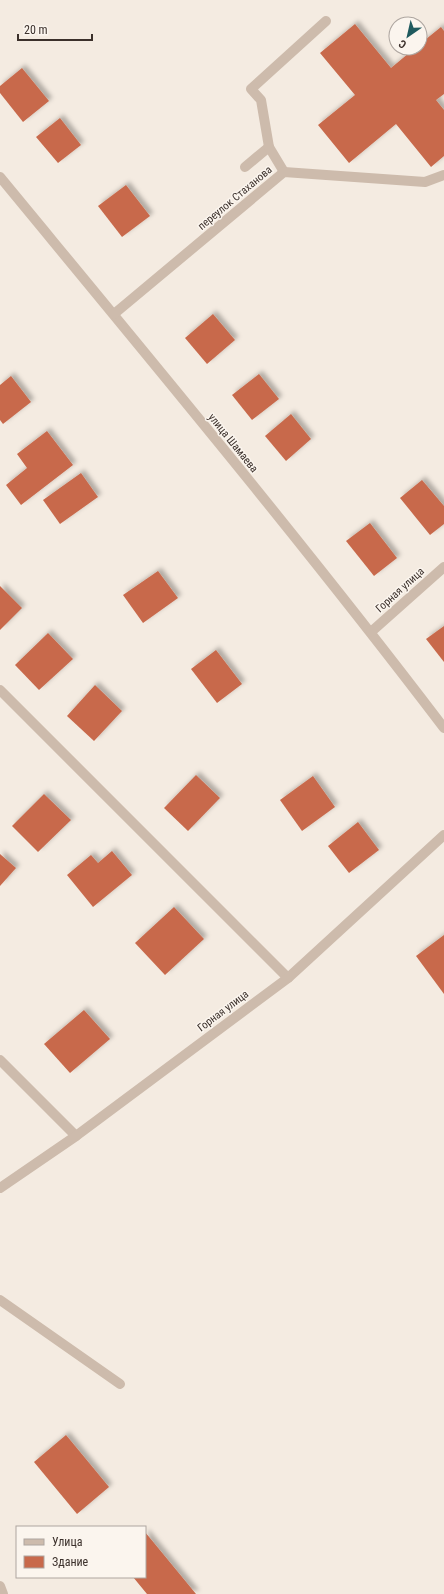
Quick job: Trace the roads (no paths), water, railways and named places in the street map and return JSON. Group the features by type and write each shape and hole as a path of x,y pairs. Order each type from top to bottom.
{"street":[{"path":"284,172 269,147 261,100 252,89 326,21"},
{"path":"245,167 269,147"},
{"name":"переулок Стаханова","path":"114,314 284,172 425,182 444,175"},
{"name":"улица Шамаева","path":"0,177 114,314 371,632 444,728"},
{"name":"Горная улица","path":"371,632 444,566"},
{"path":"0,690 288,978"},
{"name":"Горная улица","path":"0,1188 76,1136 288,978 444,835"},
{"path":"0,1060 76,1136"},
{"path":"0,1300 120,1384"},
{"path":"0,1586 3,1594"}]}
